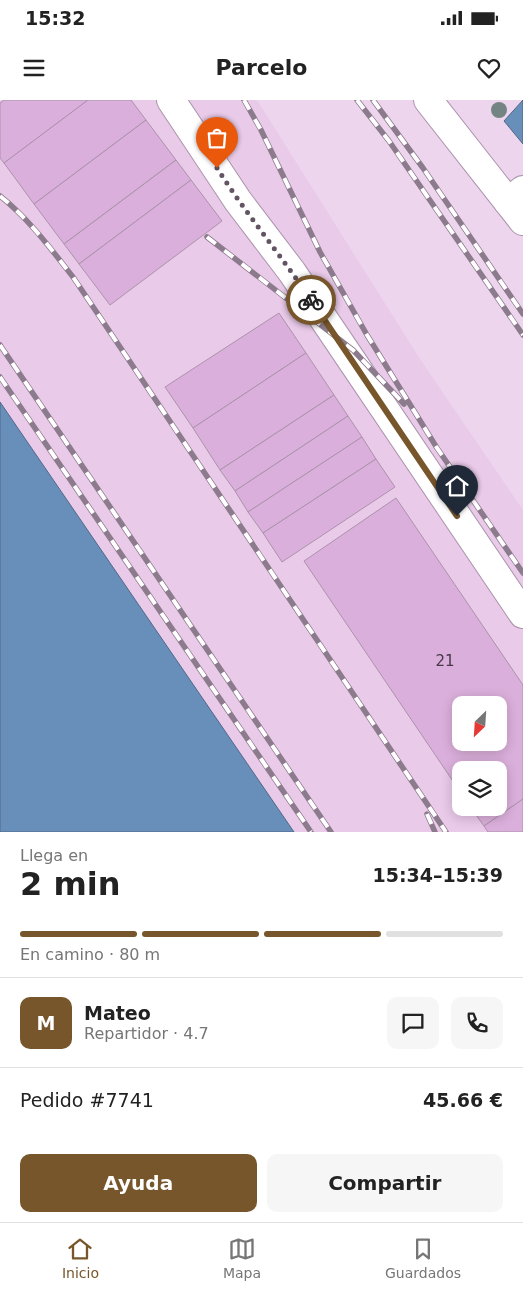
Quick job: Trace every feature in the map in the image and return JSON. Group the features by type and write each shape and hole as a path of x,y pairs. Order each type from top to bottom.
{"main road":[{"path":"171,100 238,200 292,272 523,614"},
{"path":"428,100 518,204"}],"shaded area":[{"path":"0,100 257,100 420,359 523,510 523,832 294,832 0,402"}],"water":[{"path":"523,100 523,144 504,121"},
{"path":"0,402 294,832 0,832"}],"building":[{"path":"4,100 88,100 4,163 0,158 0,103"},
{"path":"88,100 131,100 146,120 34,204 4,163"},
{"path":"146,120 176,160 64,244 34,204"},
{"path":"176,160 191,180 79,264 64,244"},
{"path":"191,180 222,221 110,305 79,264"},
{"path":"279,313 306,353 193,428 165,387"},
{"path":"306,353 334,395 220,470 193,428"},
{"path":"334,395 348,416 235,491 220,470"},
{"path":"348,416 362,437 248,512 235,491"},
{"path":"362,437 376,459 263,533 248,512"},
{"path":"376,459 395,487 282,562 263,533"},
{"path":"396,498 523,685 523,799 507,810 507,761 452,761 452,780 304,561"},
{"path":"523,799 523,832 488,832 484,826 498,816 507,816 507,810"},
{"path":"477,816 498,816 484,826"}],"railway":[{"path":"244,100 261,130 320,252 367,335 437,448 523,573"},
{"path":"357,100 389,141 523,335"},
{"path":"373,100 423,168 523,314"},
{"path":"0,196 30,224 73,277 446,832"},
{"path":"207,237 353,350 404,404"},
{"path":"0,345 331,832"},
{"path":"0,377 311,832"},
{"path":"427,814 435,832"}],"way so far":[{"path":"217,168 311,300"}],"route":[{"path":"311,300 457,516"}]}
